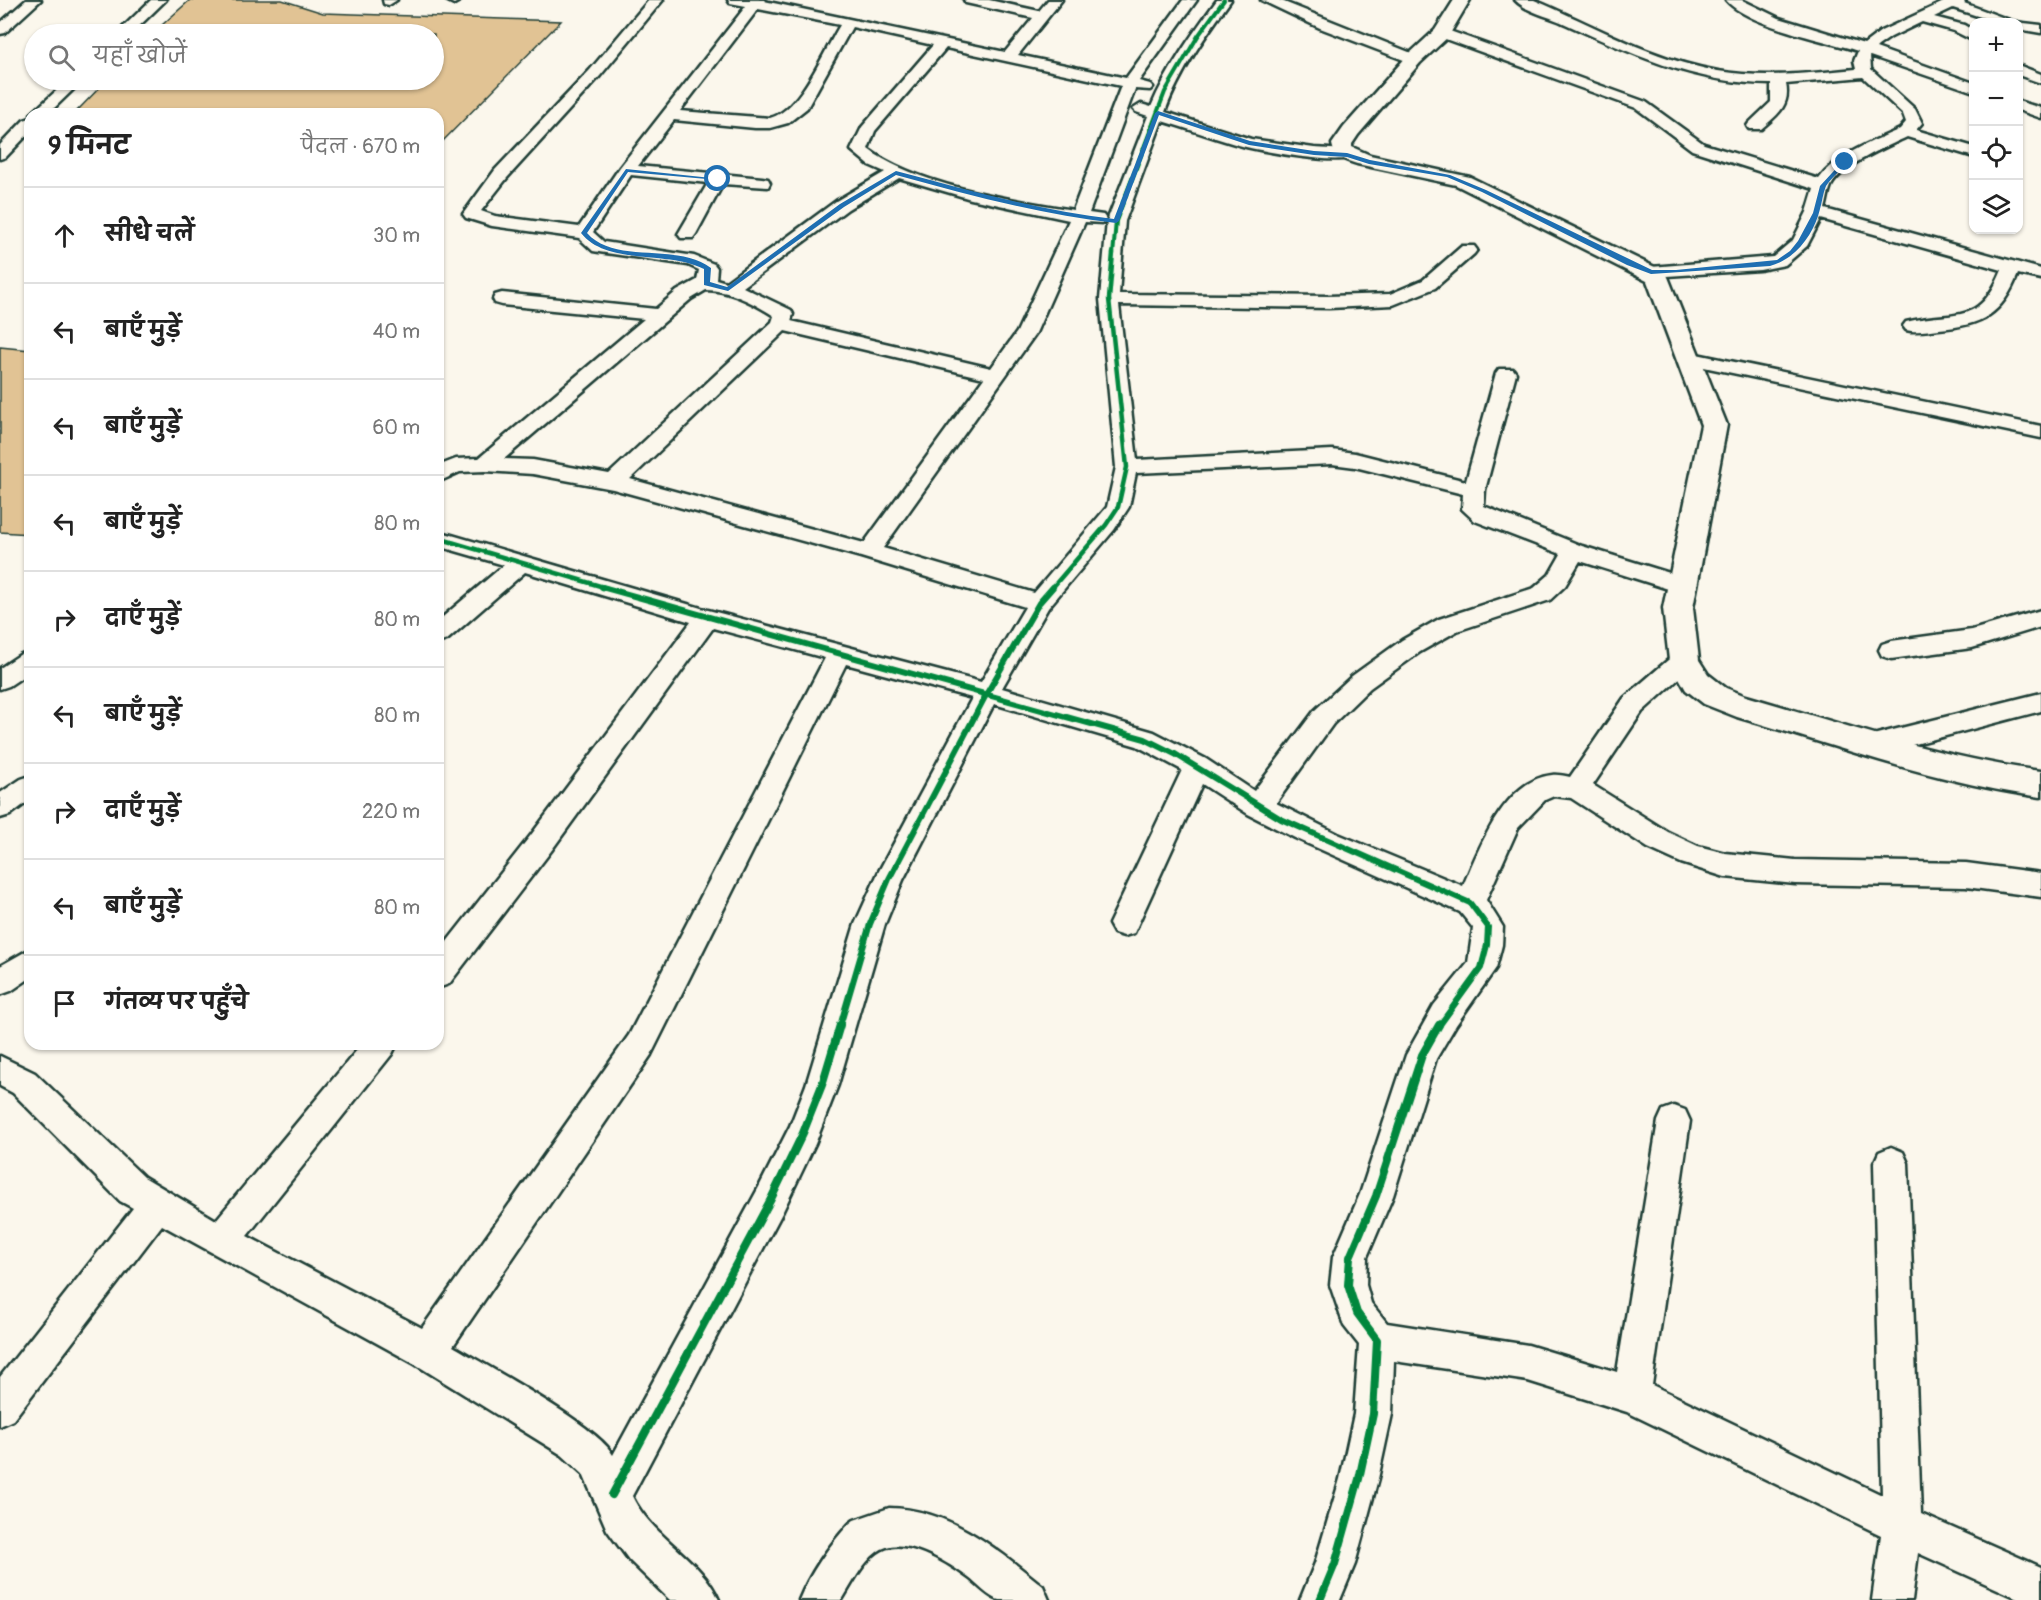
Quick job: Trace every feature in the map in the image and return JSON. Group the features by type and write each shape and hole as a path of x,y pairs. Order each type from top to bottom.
{"street":[{"path":"134,24 159,0"},
{"path":"656,0 596,73 501,174 472,210 472,214 485,219 584,233 592,242 611,250 670,256 694,261 708,268 706,283"},
{"path":"735,0 755,2 1165,92"},
{"path":"971,0 1042,16"},
{"path":"1009,57 1056,0"},
{"path":"870,552 1026,333 1079,217 1129,84 1190,0"},
{"path":"612,1495 771,1199 803,1133 822,1085 870,924 889,879 987,693 1040,603 1106,525 1118,507 1127,467 1109,299 1116,221 1165,92 1198,36 1224,0"},
{"path":"1268,0 1325,25 1414,59"},
{"path":"1347,155 1342,144 1351,131 1414,59 1442,33 1462,0"},
{"path":"1522,0 1626,47 1694,70 1731,78 1778,80 1866,72"},
{"path":"1733,0 1768,18 1867,49 1969,86"},
{"path":"584,233 626,170 755,2"},
{"path":"1121,105 1158,113 1249,143 1314,153 1347,155 1369,162 1439,174 1463,181 1605,252 1651,272 1760,265 1779,261 1801,242 1816,213 1823,186 1832,175 1851,158 1906,132 1914,123 1910,112 1866,72 1861,60 1867,49 1886,34 1957,2 1998,18"},
{"path":"0,11 29,4"},
{"path":"0,30 29,4"},
{"path":"1922,18 1959,28 1969,34"},
{"path":"668,115 755,123 782,120 799,108 848,22"},
{"path":"2023,26 2041,29"},
{"path":"1442,33 1641,105 1698,147 1823,186"},
{"path":"942,44 868,130 860,143 859,150 896,172 970,194 1079,217 1116,221"},
{"path":"2023,71 2041,79"},
{"path":"1755,126 1778,106 1782,93 1778,80"},
{"path":"46,108 65,90"},
{"path":"2023,106 2041,113"},
{"path":"0,154 24,129"},
{"path":"1906,132 1969,151"},
{"path":"626,170 762,183"},
{"path":"728,289 842,206 896,172"},
{"path":"687,234 718,179"},
{"path":"1816,213 2041,274"},
{"path":"1109,299 1329,302 1393,298 1429,284 1468,250"},
{"path":"1913,326 1976,317 1986,311 2004,290 2012,267"},
{"path":"1651,272 1660,283 1714,425 1679,595 1684,660 1697,682 1715,696 1737,705 1954,768 1996,778 2041,784"},
{"path":"485,464 659,315 684,295 706,283 728,289 784,314 781,324 614,482"},
{"path":"502,299 659,315"},
{"path":"781,324 997,375"},
{"path":"1687,358 2041,432"},
{"path":"1506,373 1474,490 1473,509 1483,516 1679,595"},
{"path":"1127,467 1332,457 1355,460 1474,490"},
{"path":"444,472 456,466 485,464 533,467 614,482 870,552 1040,603"},
{"path":"444,540 707,618 987,693 1145,739 1166,747 1258,806 1311,833 1470,903 1488,927 1487,945 1481,968 1445,1015 1422,1055 1376,1196 1350,1257 1348,1285 1357,1313 1377,1340 1373,1414 1335,1564 1320,1600"},
{"path":"1258,806 1324,717 1361,682 1411,646 1448,625 1542,594 1557,580 1574,551"},
{"path":"444,629 521,563"},
{"path":"444,968 507,890 707,618"},
{"path":"1891,650 1972,639 2041,618"},
{"path":"428,1351 640,1045 839,654"},
{"path":"1577,788 1633,705 1684,660"},
{"path":"0,680 24,664"},
{"path":"1877,744 2041,702"},
{"path":"1124,924 1197,766"},
{"path":"1470,903 1499,834 1519,807 1535,793 1552,784 1577,788 1658,840 1691,855 1725,865 1795,872 1966,875 2041,885"},
{"path":"0,807 24,790"},
{"path":"0,982 24,966"},
{"path":"220,1241 376,1050"},
{"path":"0,1070 24,1083 132,1189 220,1241 428,1351 575,1442 596,1461 621,1516 643,1546 699,1600"},
{"path":"1632,1395 1674,1121"},
{"path":"1891,1163 1902,1525 1892,1600"},
{"path":"0,1407 157,1204"},
{"path":"1377,1340 1528,1362 1632,1395 1902,1525 2041,1588"},
{"path":"819,1600 840,1566 867,1534 893,1528 922,1529 964,1550 1029,1600"}],"building":[{"path":"190,0 282,0 323,13 561,21 444,140 444,108 80,108 97,90 444,90 444,24 163,24"},
{"path":"0,347 24,349 24,534 0,532"}],"cycle path":[{"path":"612,1495 771,1199 803,1133 822,1085 870,924 889,879 987,693 1039,603 1106,525 1118,507 1127,467 1109,299 1116,221 1165,92 1198,36 1224,0"},
{"path":"444,540 707,618 987,693 1145,739 1175,754 1281,819 1450,893 1470,903 1481,915 1488,927 1487,945 1481,968 1445,1015 1422,1055 1376,1196 1350,1257 1348,1285 1357,1313 1377,1340 1373,1414 1359,1479 1335,1564 1320,1600"}],"route":[{"path":"718,179 626,170 584,233 599,247 694,261 708,268 706,283 728,289 842,206 896,172 970,194 1079,217 1116,221 1158,113 1249,143 1314,153 1347,155 1369,162 1448,176 1484,191 1630,264 1651,272 1676,272 1770,264 1779,261 1801,242 1816,213 1823,186 1845,162"}]}
